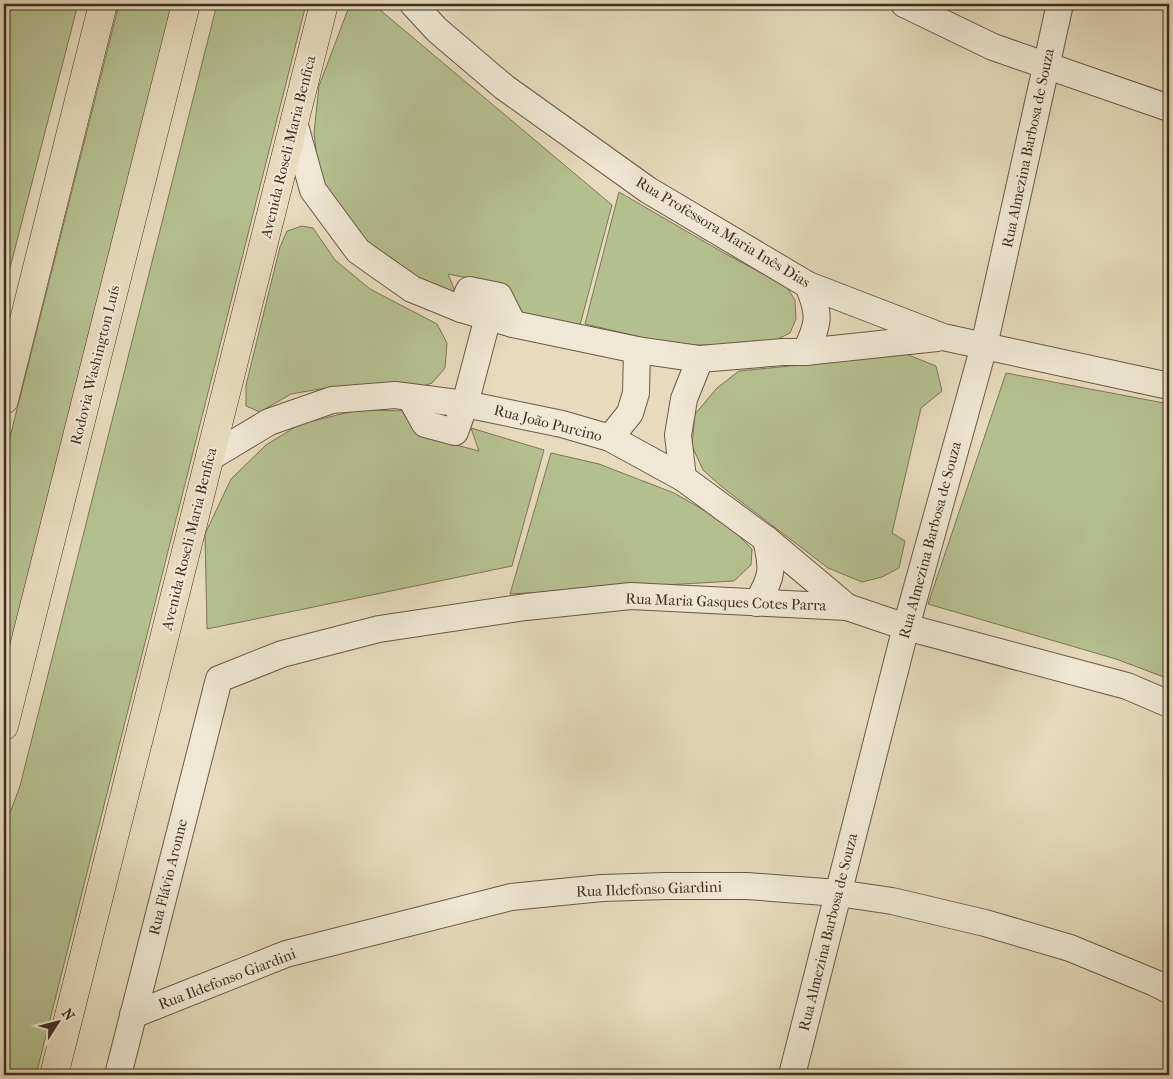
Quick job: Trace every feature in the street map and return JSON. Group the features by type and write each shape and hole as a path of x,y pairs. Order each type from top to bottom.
{"main road":[{"path":"4,400 103,4"},
{"name":"Rodovia Washington Luís","path":"4,726 186,4"},
{"name":"Avenida Roseli Maria Benfica","path":"54,1075 324,4"}],"street":[{"name":"Rua Professora Maria Inês Dias","path":"413,4 437,30 504,87 640,184 808,285 943,337 1169,386"},
{"path":"904,4 993,47 1169,108"},
{"name":"Rua Almezina Barbosa de Souza","path":"792,1075 906,627 984,346 1060,4"},
{"path":"294,122 313,190 358,251 412,289 488,317 637,350 700,359 805,352 943,337"},
{"path":"805,352 816,330 817,307 808,285"},
{"path":"461,308 469,290 499,296 513,324"},
{"path":"465,404 488,317"},
{"path":"610,438 630,413 636,393 637,350"},
{"path":"683,478 678,435 684,399 700,359"},
{"name":"Rua João Purcino","path":"209,458 269,422 332,400 395,395 465,404 562,424 610,438 683,478 766,539 847,607"},
{"path":"757,602 768,584 772,562 766,539"},
{"name":"Rua Maria Gasques Cotes Parra","path":"219,679 282,654 379,629 526,607 631,596 847,607 906,627 1127,686 1169,704"},
{"name":"Rua Flávio Aronne","path":"118,1075 219,679"},
{"name":"Rua Ildefonso Giardini","path":"133,1015 286,954 511,897 602,888 665,886 747,886 838,893 892,901 985,924 1070,948 1169,990"}],"green space":[{"path":"4,4 78,4 4,291"},
{"path":"119,4 175,4 4,674 4,461"},
{"path":"217,4 306,4 36,1075 4,1075 4,829 20,786"},
{"path":"350,4 373,4 612,205 580,325 517,312 503,285 448,274 457,296 381,260 333,205 318,168 314,133 319,86"},
{"path":"619,192 724,253 786,286 795,300 796,319 790,333 770,343 733,346 670,344 585,324"},
{"path":"302,226 313,228 335,260 370,289 437,324 447,343 445,368 432,383 415,389 332,387 291,394 260,412 246,406 246,385 280,247 287,231"},
{"path":"901,352 936,366 942,391 921,408 892,533 905,541 899,568 882,577 862,582 828,568 722,487 703,470 692,446 695,414 717,388 739,371 841,361"},
{"path":"1006,373 1169,404 1169,679 1116,659 928,604"},
{"path":"358,410 409,411 425,437 479,451 471,428 544,450 512,566 207,629 205,534 231,479 266,445 300,424"},
{"path":"551,453 599,464 674,493 726,523 752,549 751,565 734,581 510,594"}]}
